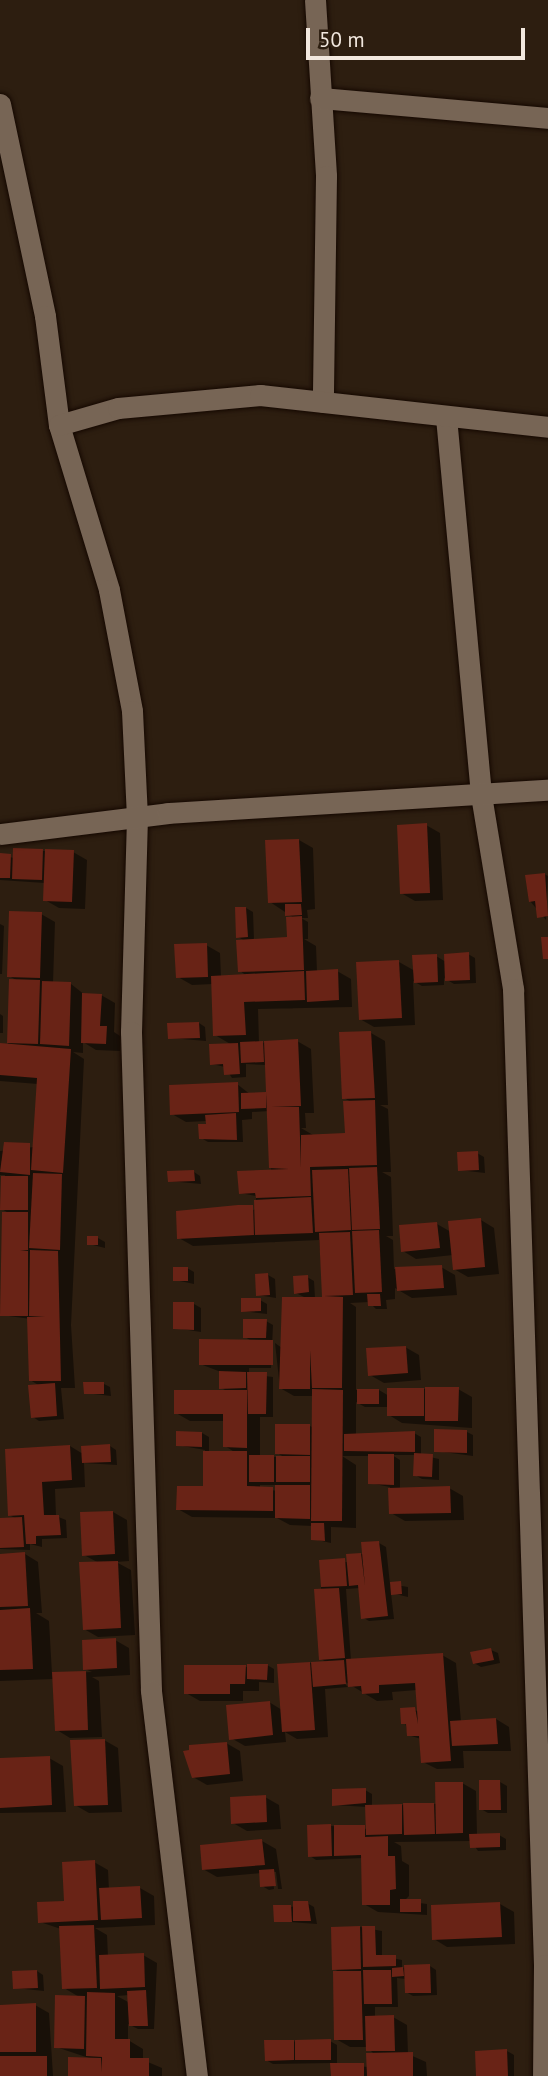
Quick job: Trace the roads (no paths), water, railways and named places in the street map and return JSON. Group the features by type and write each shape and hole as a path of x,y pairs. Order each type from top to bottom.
{"street":[{"path":"315,0 326,176 323,402"},
{"path":"320,98 548,118"},
{"path":"0,104 45,316 59,425 109,590 132,710 137,817 131,1032 151,1691 197,2076"},
{"path":"59,425 118,408 260,395 548,427"},
{"path":"446,416 481,795 513,989 544,1965 543,2076"},
{"path":"0,834 137,817 548,790"}]}
